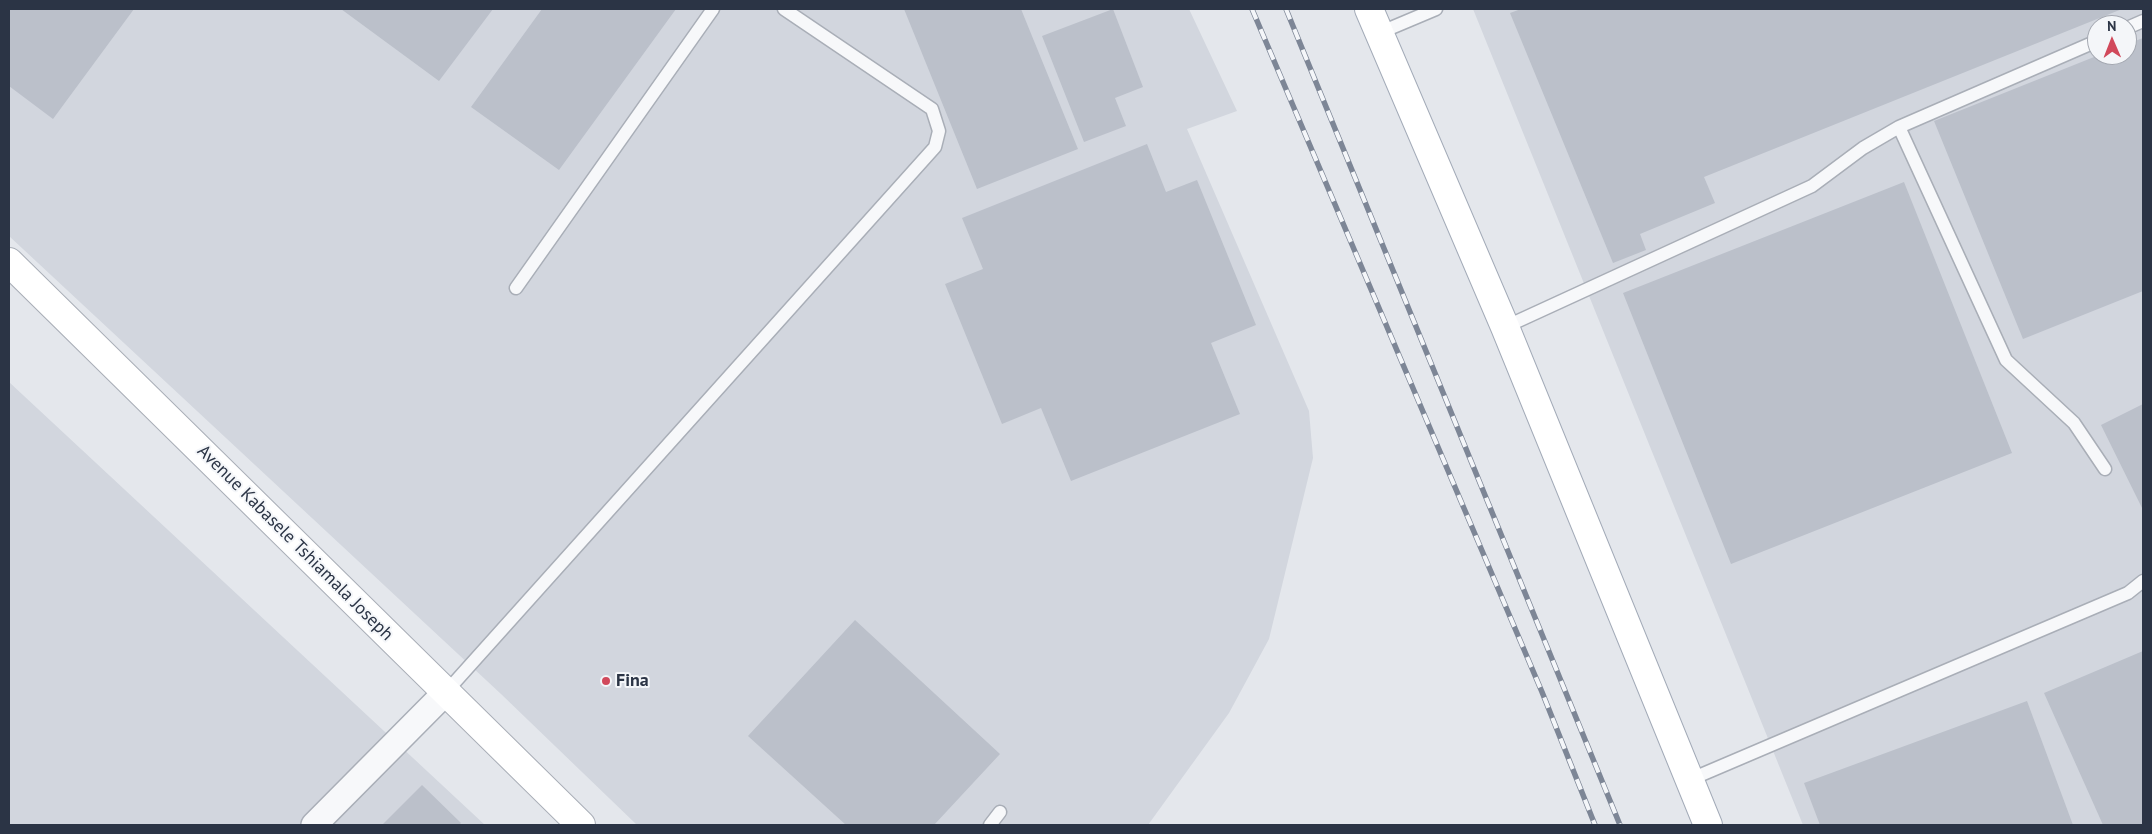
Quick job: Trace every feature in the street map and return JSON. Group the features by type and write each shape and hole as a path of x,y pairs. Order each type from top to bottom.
{"main road":[{"path":"1374,21 1505,327 1708,825"},
{"name":"Avenue Kabasele Tshiamala Joseph","path":"9,262 581,825"}],"street":[{"path":"314,825 446,692"}],"lane":[{"path":"516,288 713,9"},
{"path":"446,692 935,147 939,131 932,109 784,9"},
{"path":"1374,21 1436,9"},
{"path":"1505,327 1812,186 1862,148 1899,127 2087,45"},
{"path":"1899,127 2006,360 2074,423 2105,469"},
{"path":"1689,780 2128,593 2143,581"},
{"path":"990,825 1000,812"}],"shaded area":[{"path":"9,9 1189,9 1237,111 1187,129 1309,411 1313,458 1269,639 1229,713 1148,825 637,825 501,694 9,236"},
{"path":"1473,9 2143,9 2143,825 1803,825"},
{"path":"9,382 485,825 9,825"}],"building":[{"path":"9,9 134,9 53,119 9,86"},
{"path":"341,9 493,9 439,81"},
{"path":"542,9 676,9 559,170 471,107"},
{"path":"904,9 1021,9 1078,149 977,189"},
{"path":"1113,9 1143,87 1115,98 1126,126 1084,142 1042,36"},
{"path":"1521,9 2122,9 2107,15 2087,15 2087,23 1704,177 1715,203 1640,234 1646,250 1613,263 1510,13"},
{"path":"2143,38 2143,291 2023,339 1934,121 2087,60 2087,65 2137,65 2137,40"},
{"path":"1147,144 1166,192 1197,180 1256,325 1211,343 1240,414 1071,481 1041,408 1002,424 945,284 983,269 962,218"},
{"path":"1904,182 2012,453 1731,564 1623,293"},
{"path":"2143,404 2143,510 2101,425"},
{"path":"855,620 1000,754 934,825 846,825 748,736"},
{"path":"2143,651 2143,825 2103,825 2044,693"},
{"path":"2027,701 2073,825 1820,825 1804,783"},
{"path":"422,785 461,823 459,825 382,825"}],"railway":[{"path":"1252,9 1542,692 1595,825"},
{"path":"1286,9 1620,825"}],"place":[{"name":"Fina","path":"606,681"}]}
